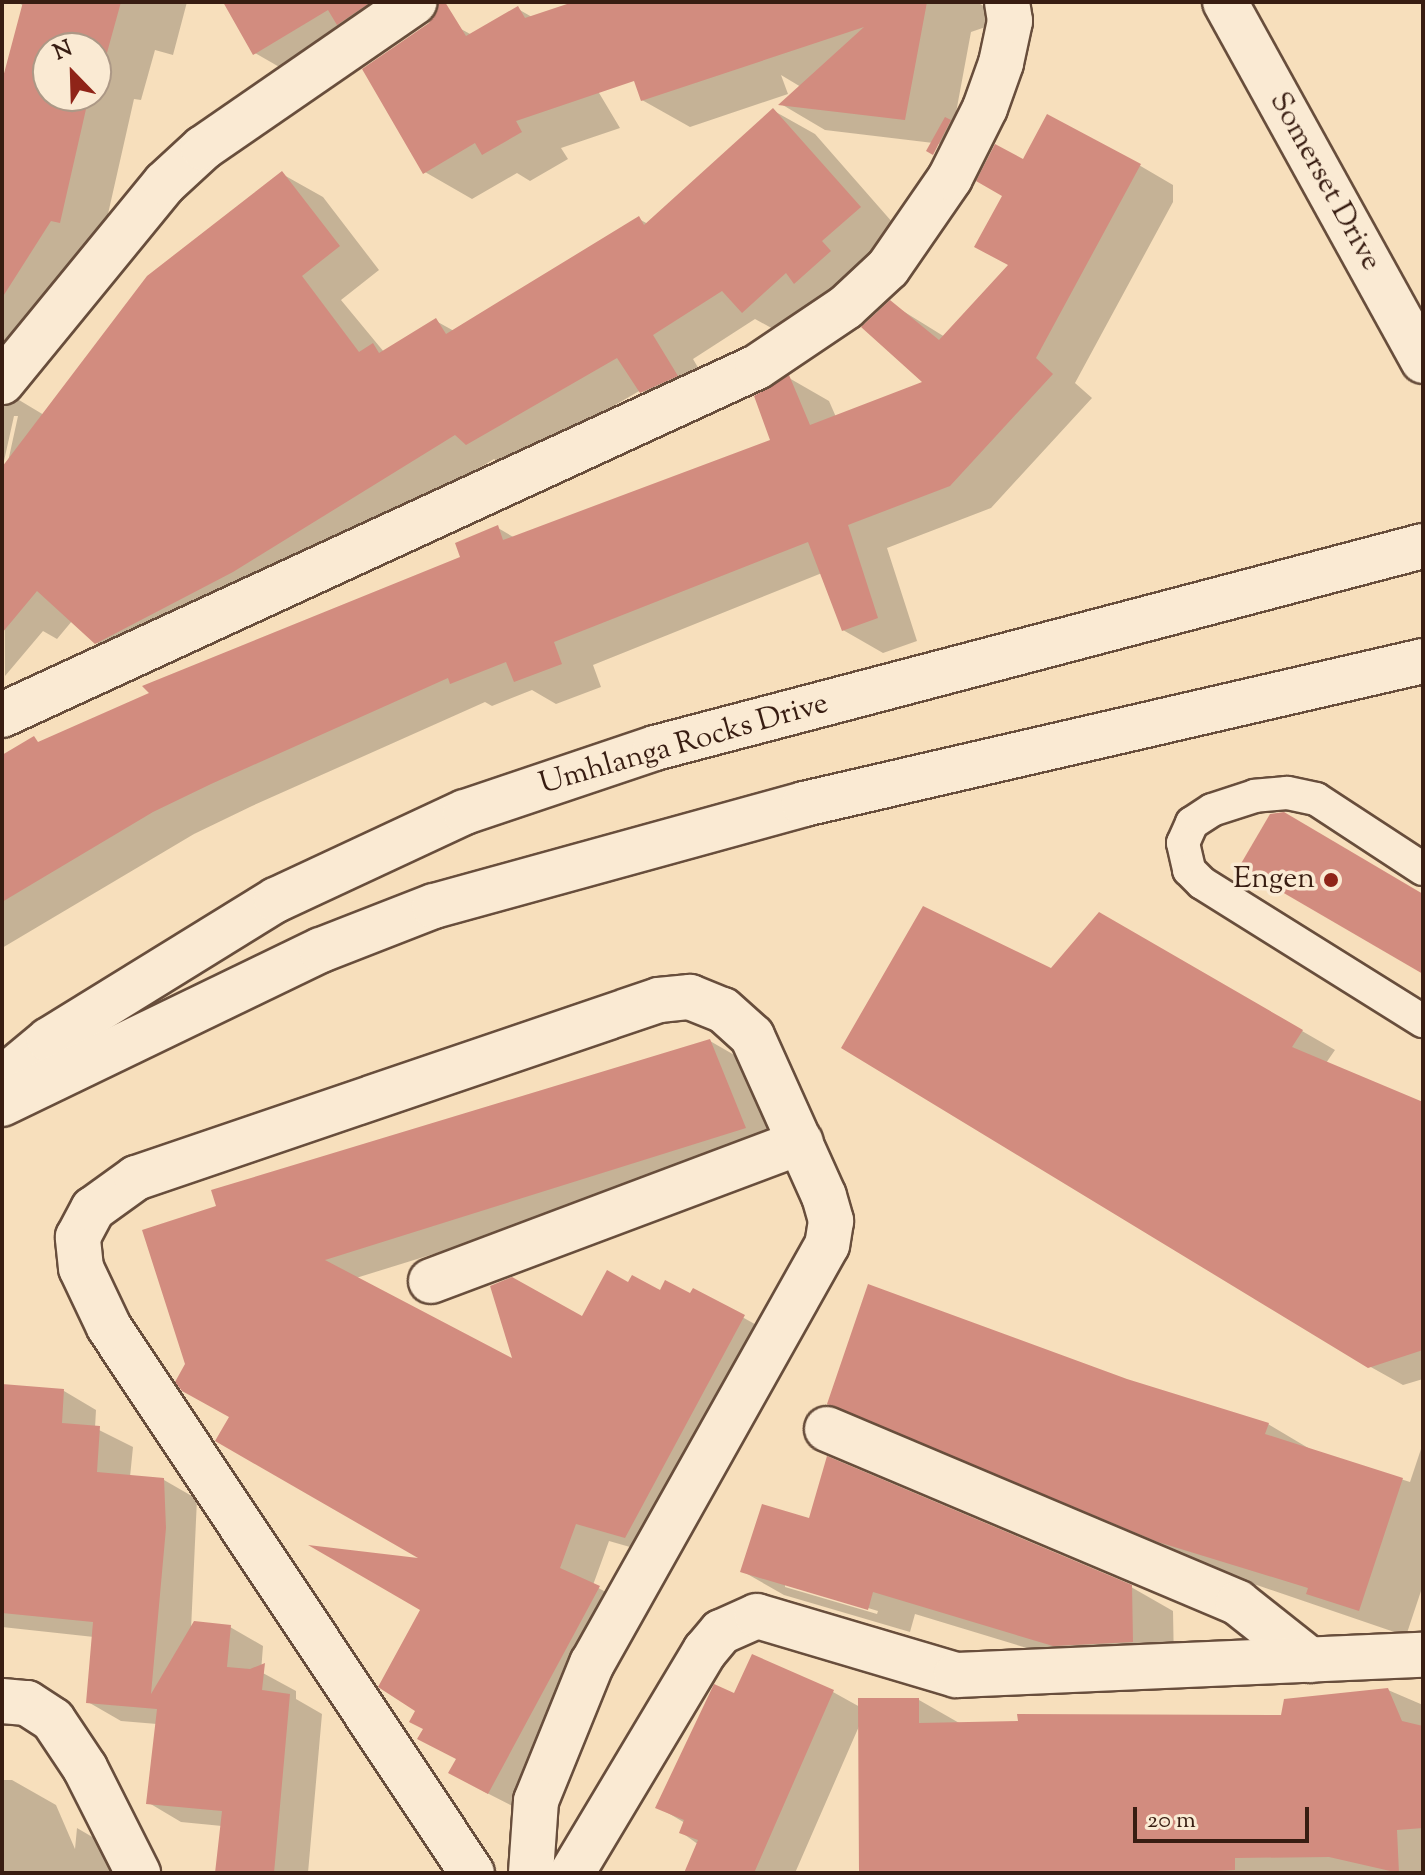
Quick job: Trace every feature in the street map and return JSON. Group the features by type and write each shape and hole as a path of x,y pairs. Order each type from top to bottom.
{"street":[{"path":"2,382 165,183 203,148 415,2"},
{"path":"2,715 757,367 846,307 888,268 950,178 985,108 1001,63 1010,21 1007,2"},
{"name":"Somerset Drive","path":"1225,2 1423,361"},
{"name":"Umhlanga Rocks Drive","path":"2,1079 49,1040 276,900 465,812 655,748 1423,546"},
{"path":"2,1104 321,950 434,906 804,804 1423,661"},
{"path":"472,1873 109,1327 81,1268 78,1237 93,1209 136,1178 659,1000 690,997 723,1010 752,1036 801,1142 831,1221 827,1245 592,1663 536,1801 531,1873"},
{"path":"431,1281 801,1142"},
{"path":"827,1429 1238,1603 1310,1660"},
{"path":"572,1873 705,1651 721,1632 757,1616 956,1675 1423,1655"},
{"path":"2,1701 27,1703 53,1720 85,1768 138,1873"}],"lane":[{"path":"1423,869 1316,799 1287,793 1255,796 1212,810 1192,823 1183,843 1189,870 1202,883 1423,1021"}],"building":[{"path":"23,2 121,2 112,35 112,32 32,32 32,112 85,112 60,223 51,221 2,298 2,81"},
{"path":"223,2 371,2 337,25 328,10 253,55"},
{"path":"440,2 445,2 466,36 518,6 525,18 573,2 927,2 905,120 778,105 864,27 641,101 634,81 516,121 522,132 482,155 475,143 423,174 362,69 429,23"},
{"path":"773,108 861,207 822,241 831,251 794,284 786,273 742,313 722,291 653,335 678,376 640,393 617,358 466,445 455,435 233,572 95,644 37,591 2,633 2,467 147,276 282,171 340,246 302,276 359,352 373,343 379,353 436,318 446,334 639,216 644,225"},
{"path":"1047,114 1141,164 1036,358 1053,374 950,486 848,525 878,618 842,631 808,542 554,642 562,664 514,682 506,662 450,684 448,678 153,812 2,902 2,755 34,736 38,742 149,693 142,686 460,557 455,543 498,525 503,540 770,440 754,396 789,375 810,425 922,382 861,327 890,300 939,340 1008,265 974,247 1002,196 976,181 995,144 1023,159"},
{"path":"945,117 951,120 933,155 926,151"},
{"name":"Engen","path":"1284,812 1423,894 1423,974 1239,867 1270,814"},
{"path":"923,906 1051,968 1099,912 1303,1030 1292,1047 1423,1102 1423,1350 1368,1368 841,1048"},
{"path":"710,1039 746,1128 325,1260 512,1358 490,1286 512,1277 582,1316 607,1270 628,1282 632,1275 660,1290 665,1280 690,1293 693,1288 745,1315 625,1538 576,1524 560,1568 600,1586 488,1794 448,1773 456,1759 417,1739 423,1729 409,1722 415,1711 378,1687 420,1610 308,1545 418,1558 215,1441 229,1417 182,1391 175,1382 185,1364 142,1230 216,1206 211,1190"},
{"path":"868,1284 1127,1379 1269,1423 1265,1434 1403,1478 1359,1611 1306,1594 1308,1588 1158,1542 827,1404"},
{"path":"2,1384 64,1389 62,1423 100,1426 97,1472 164,1478 166,1528 151,1694 194,1621 231,1625 227,1667 250,1669 265,1663 262,1690 290,1694 274,1873 215,1873 222,1811 146,1804 157,1709 86,1703 93,1622 2,1613"},
{"path":"827,1456 1132,1585 1133,1642 1053,1646 873,1592 868,1610 740,1572 762,1504 809,1518"},
{"path":"752,1654 834,1690 754,1873 684,1873 698,1840 679,1833 684,1820 655,1808 714,1684 734,1693"},
{"path":"1388,1688 1402,1721 1423,1726 1423,1828 1397,1830 1399,1873 1329,1857 1235,1858 1235,1870 1176,1873 859,1873 858,1698 919,1698 919,1723 1018,1721 1017,1714 1281,1715 1284,1699"}],"place":[{"name":"Engen","path":"1331,880"}]}
